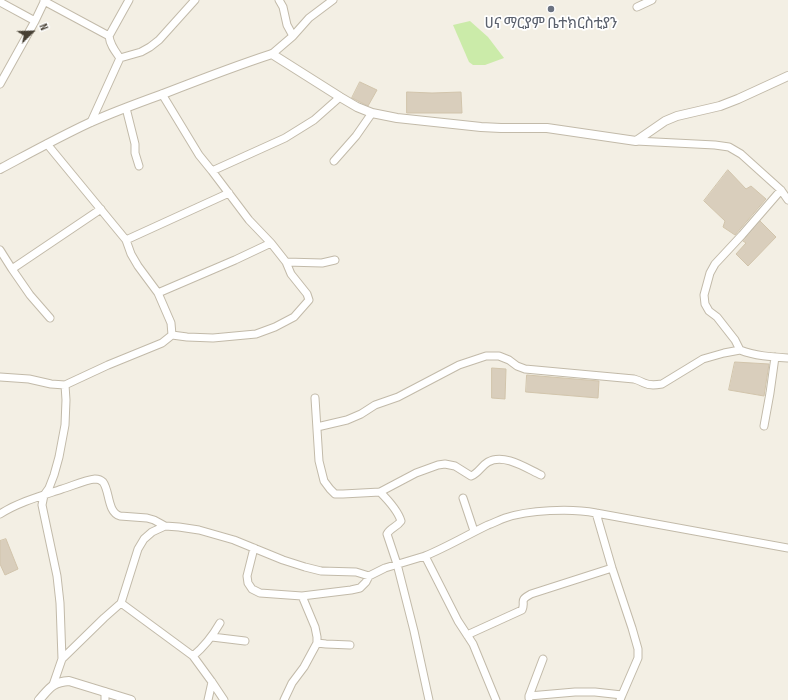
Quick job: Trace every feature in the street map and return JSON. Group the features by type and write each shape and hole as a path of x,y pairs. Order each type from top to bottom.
{"street":[{"path":"0,83 35,21 44,0 109,36"},
{"path":"120,58 113,48 109,36 129,0"},
{"path":"91,122 120,58 141,52 150,47 159,40 195,0"},
{"path":"279,0 283,7 287,25 293,36"},
{"path":"0,169 91,122 244,63 272,54 293,36 309,18 333,0"},
{"path":"637,7 652,0"},
{"path":"0,2 35,21"},
{"path":"272,54 340,97 357,107 372,113 397,118 481,127 547,128 636,141 729,147 741,154 781,190 788,200"},
{"path":"636,141 665,121 677,116 720,106 788,76"},
{"path":"0,377 29,379 51,384 65,385 108,365 162,343 172,335 213,338 256,334 275,327 294,317 309,300 308,294 292,274 286,262 271,243 249,220 199,155 162,94"},
{"path":"212,171 285,138 314,120 340,97"},
{"path":"126,108 139,166"},
{"path":"334,161 356,136 372,113"},
{"path":"47,144 126,240 131,254 138,266 158,292 171,323 172,335"},
{"path":"740,350 717,317 709,311 705,304 704,295 710,273 715,264 781,190"},
{"path":"126,240 229,193"},
{"path":"12,269 101,209"},
{"path":"158,292 235,260 271,243"},
{"path":"0,250 30,295 50,318"},
{"path":"286,262 322,263 335,260"},
{"path":"317,426 346,420 361,414 375,405 398,397 459,365 486,356 499,356 509,360 517,366 525,368 634,379 654,385 662,384 703,358 724,353 740,350 749,354 788,358"},
{"path":"764,426 776,357"},
{"path":"53,685 62,659 59,597 57,576 42,505 44,495 49,488 54,475 64,431 65,385"},
{"path":"315,398 318,461 324,481 335,494 380,492 416,473 445,464 455,466 472,476 489,461 502,458 541,475"},
{"path":"0,514 11,507 81,482 96,479 104,483 113,511 116,515 147,518 165,526 199,530 234,540 283,560 321,571 356,572 369,576"},
{"path":"380,492 388,500 401,521 387,534 397,564 414,631 429,700"},
{"path":"463,498 474,531"},
{"path":"254,548 247,576 248,583 252,589 260,593 302,596 360,588 369,576 385,568 425,556 474,531 504,518 519,514 557,511 586,511 788,548"},
{"path":"544,659 529,698 582,692 595,692 621,697 638,658 638,649 632,628 596,513"},
{"path":"62,659 121,603 138,549 144,539 152,532 165,526"},
{"path":"425,556 458,621 473,644 496,700"},
{"path":"467,635 522,610 525,597 531,594 612,568"},
{"path":"284,700 292,683 317,643 318,637 315,627 302,596"},
{"path":"121,603 193,656 224,700"},
{"path":"193,656 203,648 212,637 220,623"},
{"path":"212,637 245,641"},
{"path":"317,643 350,645"},
{"path":"38,700 53,685 60,682 69,681 105,696 131,700"},
{"path":"208,700 212,682"}],"green space":[{"path":"470,21 488,37 504,58 485,65 473,65 469,62 453,25"}],"building":[{"path":"360,82 377,90 368,106 352,98"},
{"path":"407,92 461,92 462,113 407,113"},
{"path":"728,170 746,189 751,186 766,199 735,235 723,227 725,221 704,201"},
{"path":"760,221 776,237 748,266 736,254 746,243 743,241"},
{"path":"735,362 769,364 764,396 729,390"},
{"path":"492,368 506,369 505,399 492,398"},
{"path":"527,375 599,381 598,398 526,392"},
{"path":"6,539 18,569 5,575 0,564 0,541"}],"place":[{"name":"ሀና ማርያም ቤተክርስቲያን","path":"551,9"}]}
